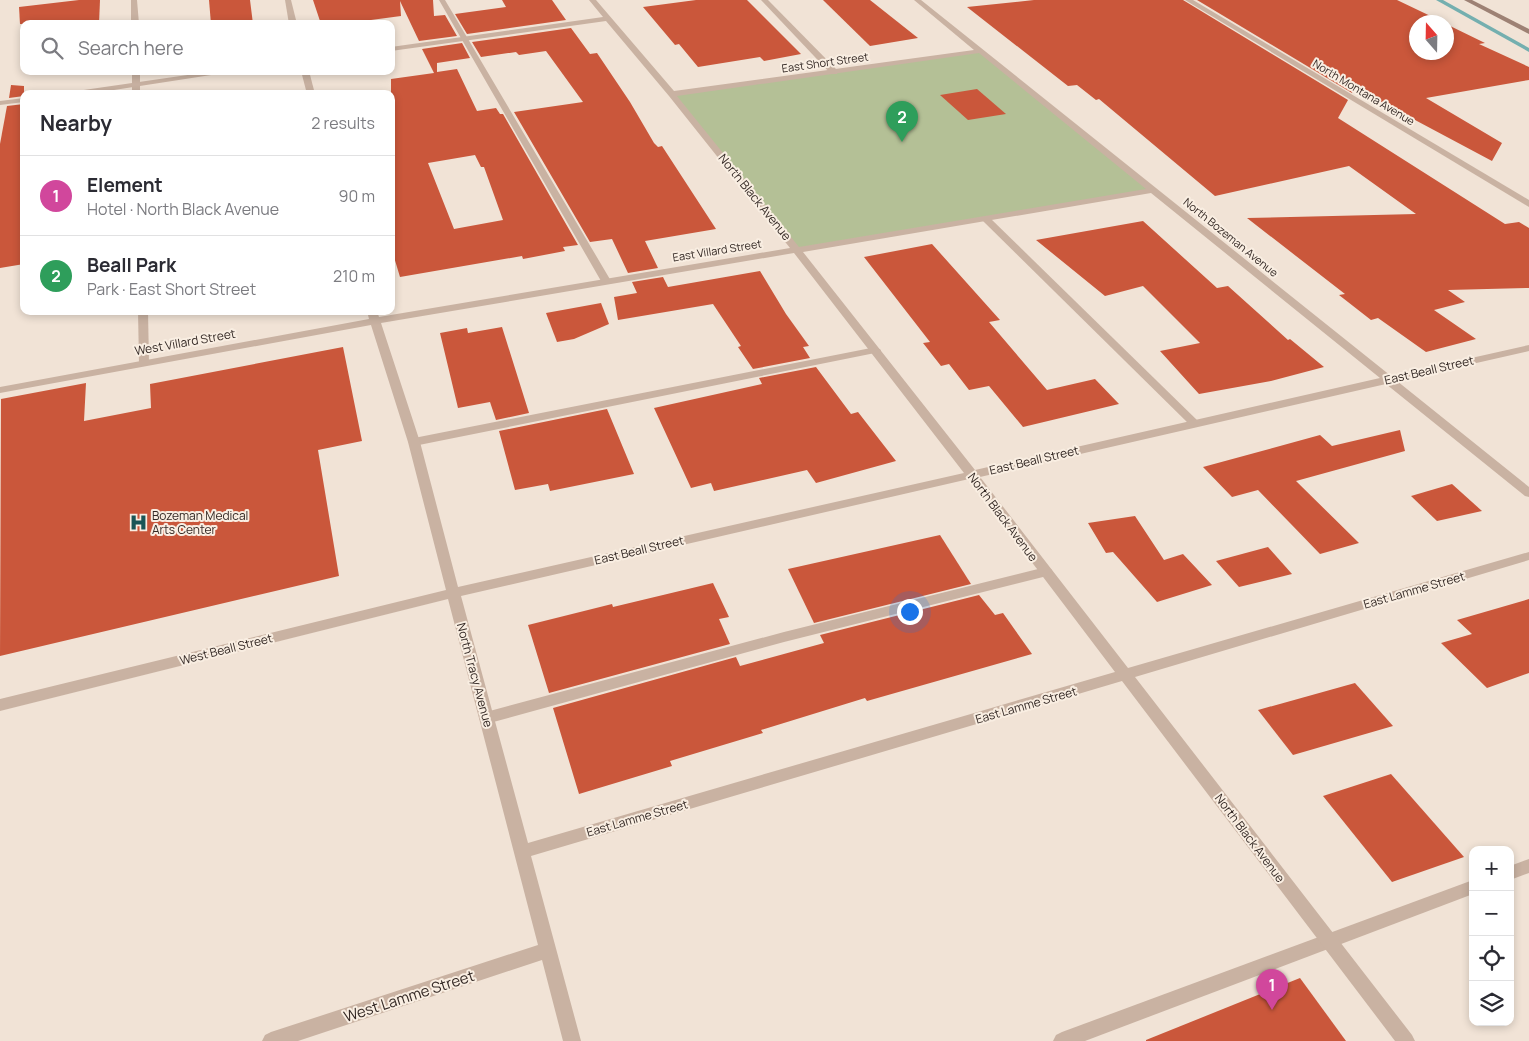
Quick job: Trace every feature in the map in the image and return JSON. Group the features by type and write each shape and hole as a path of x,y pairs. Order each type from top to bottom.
{"main road":[{"path":"1467,0 1529,32"}],"street":[{"path":"134,0 135,20"},
{"path":"288,0 292,20"},
{"path":"442,0 606,281"},
{"name":"North Black Avenue","path":"592,0 672,94 876,350 1328,942 1406,1041"},
{"path":"764,0 834,72"},
{"name":"North Bozeman Avenue","path":"918,0 1529,493"},
{"name":"North Montana Avenue","path":"1188,0 1529,204"},
{"path":"395,48 607,19"},
{"name":"East Short Street","path":"672,94 980,50"},
{"path":"136,75 136,90"},
{"path":"99,90 205,75"},
{"path":"306,75 310,90"},
{"path":"0,103 20,100"},
{"name":"East Villard Street","path":"395,313 606,281 1153,190"},
{"path":"986,218 1195,424"},
{"path":"143,315 144,364"},
{"name":"West Villard Street","path":"0,390 144,364 373,316"},
{"name":"North Tracy Avenue","path":"373,316 414,442 452,593 572,1041"},
{"name":"East Beall Street","path":"452,593 1529,348"},
{"path":"414,442 876,350"},
{"name":"East Lamme Street","path":"522,852 1529,556"},
{"path":"486,718 784,637 1046,572"},
{"name":"West Beall Street","path":"0,705 452,593"},
{"path":"1514,872 1529,866"},
{"path":"1062,1041 1469,889"},
{"name":"West Lamme Street","path":"271,1041 548,950"}],"green space":[{"path":"980,51 1153,190 796,250 672,94"}],"building":[{"path":"79,0 100,0 99,20 20,20 20,24 19,7"},
{"path":"209,0 250,0 252,20 211,20"},
{"path":"313,0 433,0 434,16 445,15 457,36 419,41 400,1 401,16 371,20 320,20"},
{"path":"502,0 552,0 566,20 467,34 455,14 506,7"},
{"path":"696,0 747,0 801,54 764,61 760,57 698,67 679,44 675,45 643,7"},
{"path":"823,0 870,0 918,38 870,46"},
{"path":"1034,0 1183,0 1348,100 1338,118 1505,224 1519,222 1529,228 1529,288 1448,290 1465,302 1434,310 1476,339 1426,352 1378,318 1371,320 1339,295 1345,294 1247,218 1416,214 1349,166 1215,196 1099,99 1096,100 1077,85 1068,86 967,7"},
{"path":"1197,0 1397,0 1428,15 1409,15 1409,60 1454,60 1454,28 1485,43 1479,44 1529,67 1529,80 1426,98 1502,143 1492,161 1355,88 1352,93"},
{"path":"571,28 590,54 597,53 630,102 654,143 658,147 662,146 716,229 645,241 658,268 628,273 612,239 590,242 514,112 583,102 546,51 519,55 516,52 481,57 472,42"},
{"path":"462,43 470,58 437,63 437,72 457,69 477,111 496,108 500,114 503,114 578,245 563,247 565,251 523,259 522,256 400,277 395,260 395,90 391,90 391,79 434,73 422,49","holes":["475,155 481,167 484,167 503,220 454,229 428,163"]},
{"path":"11,85 24,86 24,90 20,90 20,97 9,98"},
{"path":"977,89 1006,114 968,120 940,95"},
{"path":"20,104 20,265 0,268 0,144 7,106"},
{"path":"1143,221 1217,288 1228,286 1288,340 1290,339 1324,367 1271,381 1199,394 1160,351 1200,343 1143,286 1105,296 1036,240"},
{"path":"932,244 1000,320 989,322 1047,390 1095,379 1119,404 1023,427 989,386 969,390 949,364 941,366 923,343 930,342 864,257"},
{"path":"760,271 786,314 809,346 803,347 810,358 753,369 738,347 741,346 713,304 618,320 614,297 637,293 632,282 663,277 668,287"},
{"path":"601,303 609,324 574,339 557,342 546,313"},
{"path":"502,327 529,413 496,420 490,402 458,408 440,333 467,328 468,333"},
{"path":"343,347 362,441 318,450 339,576 0,656 1,399 86,383 84,421 151,408 150,384"},
{"path":"816,367 851,414 858,412 896,461 816,483 807,470 714,491 711,483 691,488 654,408 762,384 759,378"},
{"path":"607,409 634,474 550,491 548,484 515,490 499,431"},
{"path":"1400,430 1405,451 1296,481 1359,543 1320,554 1258,490 1232,497 1203,467 1320,435 1332,446"},
{"path":"1452,484 1482,511 1437,521 1411,496"},
{"path":"1135,516 1164,560 1183,554 1212,585 1157,602 1113,552 1106,553 1088,523"},
{"path":"940,535 971,584 814,623 788,569"},
{"path":"1268,547 1292,574 1239,587 1216,561"},
{"path":"713,583 729,617 719,619 730,644 549,693 528,625 612,604 613,607"},
{"path":"979,595 995,615 1003,613 1032,654 867,701 865,698 761,730 763,733 670,761 672,766 579,794 553,708 736,657 740,666 824,643 820,635"},
{"path":"1529,599 1529,673 1487,688 1441,643 1472,634 1457,620"},
{"path":"1355,683 1393,726 1293,755 1258,710"},
{"path":"1391,774 1464,857 1392,882 1323,796"},
{"path":"1300,978 1346,1041 1146,1041 1146,1040"}],"waterway":[{"path":"1439,0 1529,50"}],"place":[{"name":"Beall Park","path":"902,142"},
{"name":"Bozeman Medical Arts Center","path":"138,522"},
{"name":"Element","path":"1272,1010"}]}
